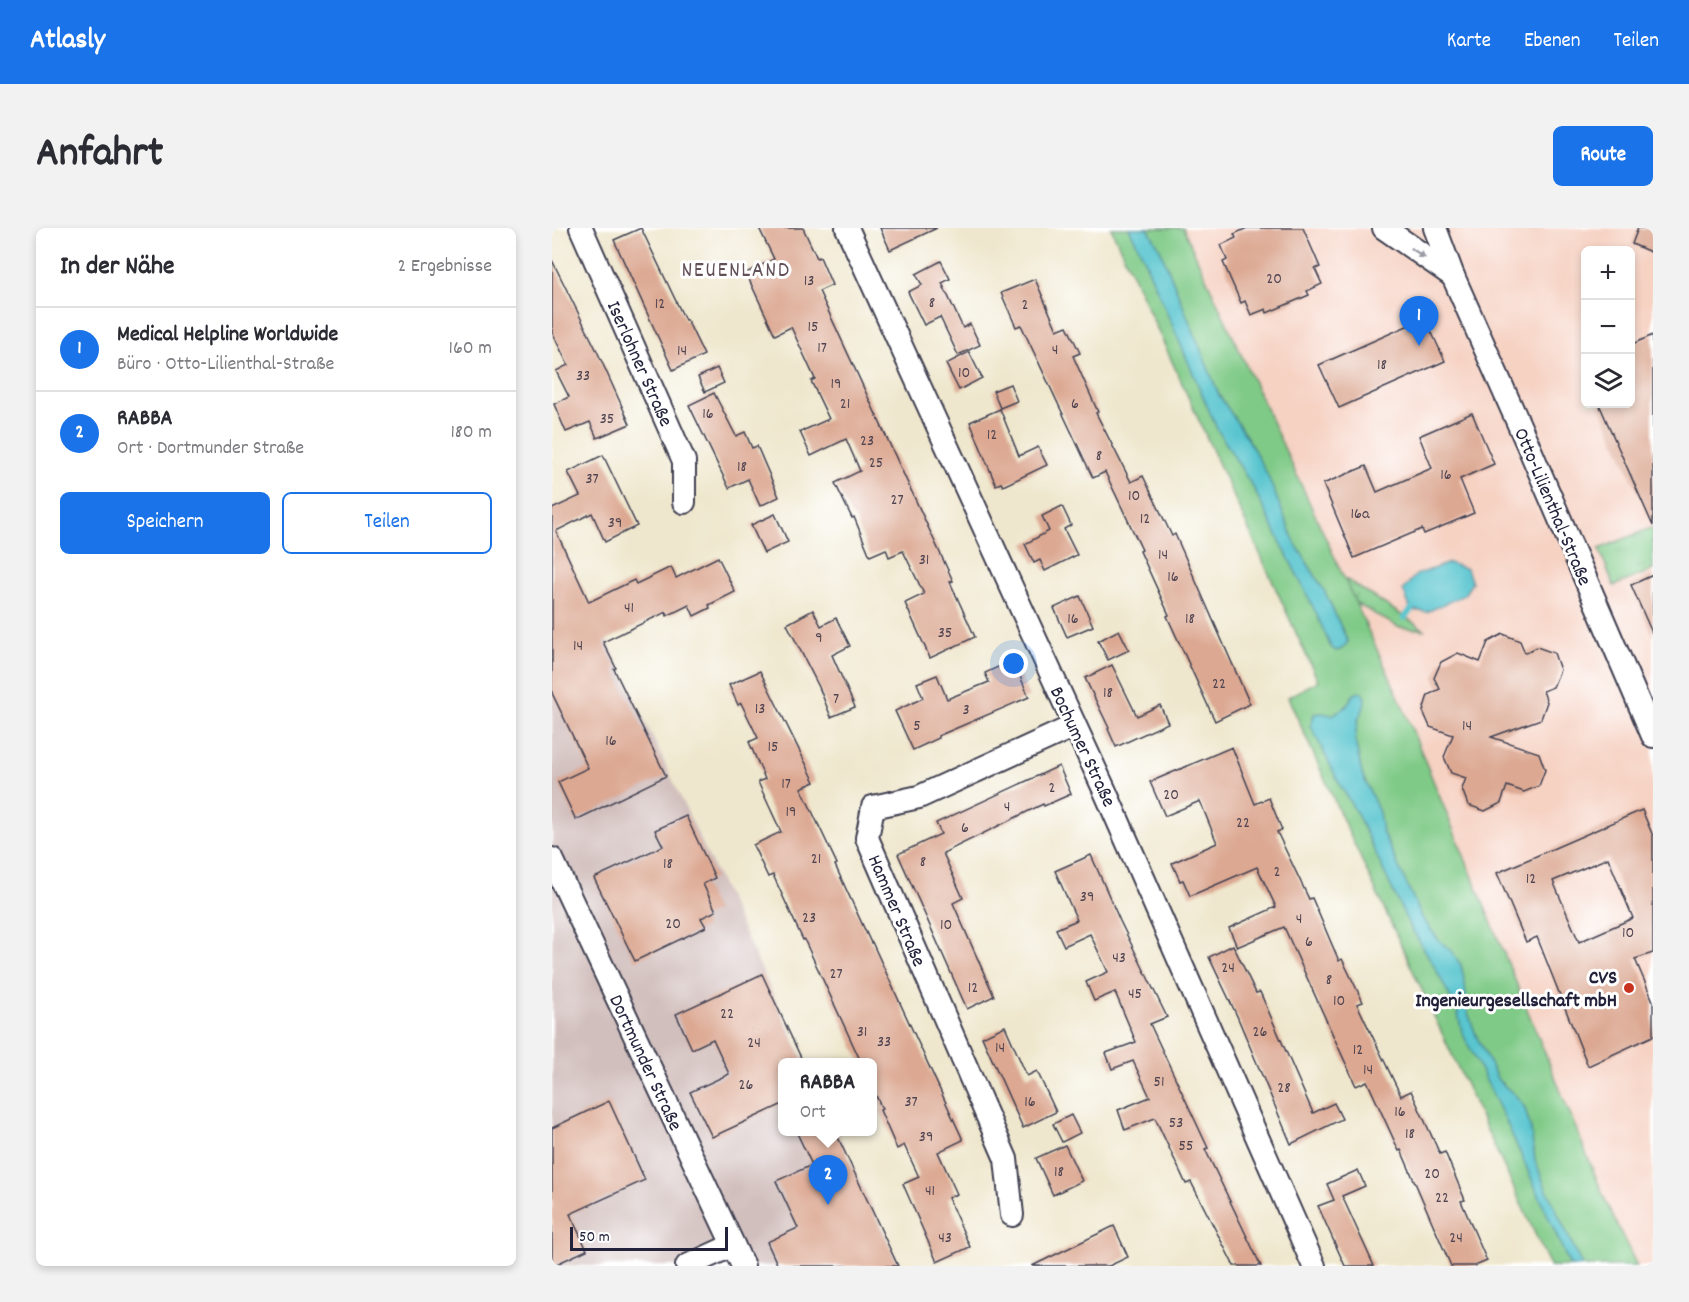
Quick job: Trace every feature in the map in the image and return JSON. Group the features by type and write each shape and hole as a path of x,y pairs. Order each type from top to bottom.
{"street":[{"name":"Iserlohner Straße","path":"581,228 684,461 684,502"},
{"name":"Bochumer Straße","path":"847,228 1172,940 1314,1266"},
{"path":"1384,228 1453,276"},
{"name":"Otto-Lilienthal-Straße","path":"1435,228 1453,276 1515,414 1653,736"},
{"name":"Hammer Straße","path":"1012,1215 1006,1159 867,838 873,807 919,797 1074,726"},
{"name":"Dortmunder Straße","path":"552,859 743,1266"},
{"path":"687,1266 733,1245"}],"shaded area":[{"path":"1183,228 1653,228 1653,1266 1637,1266 1607,1204 1398,695"},
{"path":"552,523 803,1058 778,1058 778,1136 839,1136 900,1266 552,1266"}],"green space":[{"path":"1111,228 1183,228 1398,695 1607,1204 1637,1266 1550,1266 1288,697 1318,681"},
{"path":"1653,527 1653,570 1614,586 1599,549"},
{"path":"1344,578 1425,630 1398,627 1355,603"}],"water":[{"path":"1129,228 1148,228 1160,249 1219,395 1248,439 1267,474 1295,543 1324,590 1348,642 1342,649 1336,651 1331,647 1254,489 1217,429 1145,262 1148,266"},
{"path":"1449,563 1467,569 1472,583 1464,595 1427,612 1411,610 1403,590 1416,575"},
{"path":"1363,693 1365,699 1358,720 1355,740 1362,774 1379,812 1382,831 1423,919 1461,965 1467,1010 1476,1035 1498,1080 1517,1097 1525,1108 1535,1160 1582,1266 1570,1266 1506,1121 1462,1032 1457,1010 1408,923 1357,814 1311,726 1314,714 1332,715 1346,707 1353,695"}],"building":[{"path":"641,228 704,355 673,370 614,240"},
{"path":"759,228 803,228 817,258 820,257 832,285 819,291 953,581 950,582 975,637 930,658 905,603 924,594 903,551 889,557 886,549 870,556 854,517 852,518 835,483 860,471 846,439 811,456 800,432 829,419 811,381 815,379 791,327 775,335 746,273 774,259"},
{"path":"880,228 937,228 890,250"},
{"path":"1247,228 1303,228 1320,267 1315,269 1322,284 1307,291 1309,295 1267,313 1266,309 1251,315 1245,301 1241,303 1223,262 1227,260 1221,245 1236,238 1234,234"},
{"path":"1638,228 1653,228 1653,253 1632,244"},
{"path":"552,260 630,424 597,438 590,422 566,432 554,404 569,397 556,371 568,365 552,332"},
{"path":"941,261 950,279 942,283 963,328 970,324 980,345 958,355 940,317 924,325 908,292 922,285 916,274"},
{"path":"1035,279 1057,330 1067,326 1080,353 1073,356 1098,412 1096,413 1131,482 1143,476 1172,536 1175,534 1250,704 1215,721 1167,616 1169,615 1140,551 1142,550 1105,472 1093,478 1021,325 1016,327 1001,293"},
{"path":"1425,318 1445,361 1339,408 1319,365"},
{"path":"1653,335 1653,526 1601,408 1635,408 1635,343"},
{"path":"969,352 982,378 959,390 946,364"},
{"path":"717,368 724,383 705,392 698,377"},
{"path":"1010,384 1017,401 1000,408 993,391"},
{"path":"714,393 736,436 745,432 752,448 757,446 779,497 760,506 748,479 729,488 689,405"},
{"path":"1000,409 1019,456 1038,447 1047,465 1003,486 1001,483 996,485 970,422"},
{"path":"1472,413 1494,464 1460,479 1474,513 1424,534 1422,529 1354,558 1323,484 1366,466 1377,492 1432,468 1419,436"},
{"path":"603,455 637,526 605,542 592,513 556,531 589,602 634,580 636,584 671,567 676,578 718,557 735,592 709,605 710,608 694,616 689,605 667,616 666,612 603,642 666,776 576,820 558,782 588,768 552,693 552,509 580,496 568,472"},
{"path":"1062,506 1071,525 1064,529 1077,555 1045,571 1040,560 1034,563 1025,544 1049,531 1042,516"},
{"path":"775,514 788,542 764,553 751,525"},
{"path":"1653,575 1653,635 1631,585"},
{"path":"1080,596 1093,626 1067,637 1054,608"},
{"path":"813,610 821,626 836,618 850,646 832,655 855,707 831,717 819,687 787,624"},
{"path":"1119,630 1129,650 1108,660 1098,641"},
{"path":"1503,634 1520,641 1525,653 1537,647 1554,653 1560,670 1553,687 1543,691 1547,702 1541,719 1491,737 1539,753 1545,770 1539,786 1524,792 1507,786 1501,803 1485,811 1468,805 1462,789 1466,778 1451,773 1444,757 1453,735 1430,727 1423,711 1428,695 1440,689 1434,678 1441,662 1458,653 1480,662 1488,642"},
{"path":"1013,660 1029,697 938,736 939,738 913,750 895,711 923,698 917,683 937,675 947,699 989,682 985,673"},
{"path":"1112,665 1137,716 1160,705 1168,723 1116,747 1085,678"},
{"path":"760,671 815,782 801,788 963,1140 938,1152 957,1194 948,1198 970,1247 937,1262 903,1184 919,1177 904,1145 897,1149 880,1110 882,1109 877,1098 877,1058 859,1058 773,875 768,877 753,845 781,832 758,782 765,779 749,742 758,738 741,703 738,705 729,685"},
{"path":"1232,747 1255,804 1269,798 1282,830 1277,832 1309,899 1312,898 1339,961 1342,959 1363,1002 1357,1004 1401,1096 1411,1091 1440,1154 1445,1152 1465,1200 1461,1201 1487,1261 1475,1266 1451,1266 1401,1150 1399,1151 1367,1081 1356,1086 1284,927 1237,947 1229,928 1276,907 1257,867 1190,896 1183,880 1180,881 1172,863 1217,843 1200,801 1165,816 1150,782"},
{"path":"1059,766 1071,794 1044,806 1043,804 943,853 963,898 953,903 994,996 967,1009 898,854 941,834 936,823"},
{"path":"1642,810 1653,836 1653,953 1635,959 1653,1001 1653,1036 1588,1066 1537,937 1526,942 1497,873","holes":["1608,858 1633,918 1579,942 1553,881"]},
{"path":"686,816 715,878 703,884 716,911 701,918 706,927 635,961 594,878 663,846 655,830"},
{"path":"1091,855 1167,1017 1150,1024 1208,1148 1205,1149 1261,1266 1234,1266 1191,1182 1186,1184 1155,1118 1125,1130 1118,1110 1150,1097 1133,1061 1112,1069 1106,1053 1136,1042 1115,992 1094,1001 1086,982 1108,972 1090,934 1064,946 1056,929 1077,920 1055,871"},
{"path":"1233,945 1256,993 1260,992 1313,1113 1334,1103 1342,1119 1291,1144 1237,1016 1209,957"},
{"path":"762,974 801,1058 778,1058 778,1106 712,1137 690,1092 729,1074 713,1039 692,1049 676,1014"},
{"path":"1005,1026 1027,1076 1037,1071 1056,1112 1023,1128 982,1037"},
{"path":"609,1101 645,1180 570,1214 587,1250 552,1266 552,1128"},
{"path":"1071,1115 1080,1133 1062,1142 1053,1124"},
{"path":"798,1136 837,1136 898,1266 778,1266 767,1242 798,1228 776,1181 812,1165"},
{"path":"1065,1145 1082,1181 1053,1195 1036,1158"},
{"path":"1358,1170 1365,1186 1342,1196 1374,1266 1345,1266 1318,1206 1334,1200 1327,1184"},
{"path":"1114,1226 1128,1257 1109,1266 1032,1266"}],"waterway":[{"path":"1404,618 1411,610"}],"place":[{"name":"Medical Helpline Worldwide","path":"1419,346"},
{"name":"CVS Ingenieurgesellschaft mbH","path":"1629,988"},
{"name":"RABBA","path":"828,1205"}],"district":[{"name":"NEUENLAND","path":"736,268"}]}
